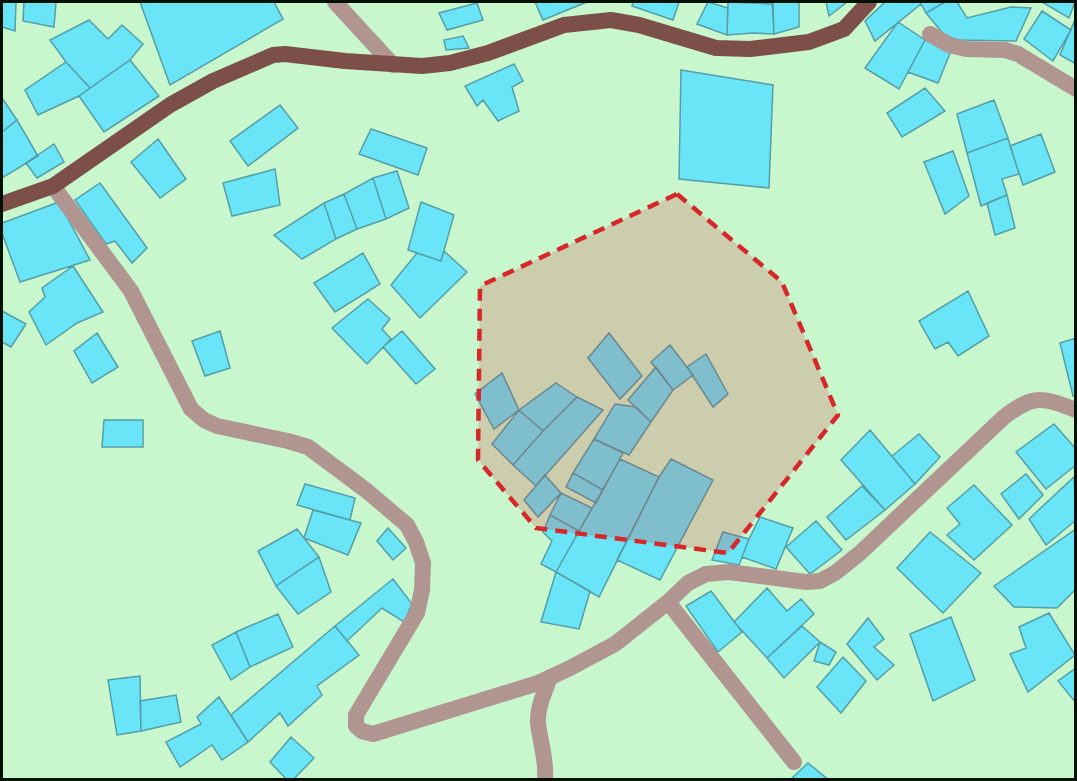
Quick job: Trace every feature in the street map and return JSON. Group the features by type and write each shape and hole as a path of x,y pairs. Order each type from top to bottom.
{"main road":[{"path":"2,204 53,186 170,105 213,81 256,61 285,54 422,66 450,63 488,53 564,25 610,20 639,25 716,48 750,49 809,42 844,29 869,2"}],"street":[{"path":"335,2 393,65"},
{"path":"930,34 949,45 966,49 1005,50 1018,54 1076,89"},
{"path":"53,186 131,291 191,409 204,420 217,426 308,447 348,476 407,525 423,563 422,590 417,612 356,715 356,726 362,731 373,734 538,683 615,644 688,583 706,574 729,572 806,582 820,581 835,573 860,553 1004,417 1021,404 1036,399 1048,400 1076,410"},
{"path":"668,602 794,762"},
{"path":"545,780 546,771 538,723 539,712 550,677"}],"highlighted area":[{"path":"677,194 782,282 838,415 728,553 536,528 478,460 480,286"}],"building":[{"path":"2,2 16,2 15,31 2,27"},
{"path":"24,2 56,2 54,27 23,21"},
{"path":"140,2 274,2 283,19 170,85"},
{"path":"535,2 587,2 543,20"},
{"path":"633,2 679,2 673,20 632,6"},
{"path":"708,2 728,8 727,35 697,24"},
{"path":"728,2 773,4 774,34 727,35"},
{"path":"772,2 799,2 799,27 774,34"},
{"path":"826,2 847,2 829,16"},
{"path":"885,2 920,2 921,4 875,41 865,21"},
{"path":"920,2 945,2 926,13"},
{"path":"945,2 957,2 967,18 1011,7 1031,8 1016,41 959,40 945,36 926,13"},
{"path":"1042,2 1075,2 1069,18"},
{"path":"477,3 483,20 447,30 439,13"},
{"path":"1042,11 1071,30 1053,61 1024,39"},
{"path":"89,20 108,39 122,25 143,44 130,60 90,88 50,40"},
{"path":"898,22 925,40 899,89 865,68"},
{"path":"1074,22 1076,23 1076,64 1060,55"},
{"path":"463,36 469,48 446,50 444,40"},
{"path":"925,40 951,51 938,83 908,72"},
{"path":"130,60 159,96 104,132 79,96"},
{"path":"66,62 90,88 79,96 38,115 25,90"},
{"path":"514,64 523,81 512,87 519,111 498,121 483,100 477,106 465,86"},
{"path":"681,70 773,85 769,188 679,179"},
{"path":"925,88 945,111 902,137 887,113"},
{"path":"2,98 17,120 2,132"},
{"path":"994,100 1008,138 967,153 957,114"},
{"path":"280,105 298,128 248,166 230,141"},
{"path":"17,120 38,156 2,178 2,132"},
{"path":"371,129 427,148 418,175 359,154"},
{"path":"1041,134 1055,172 1023,185 1010,146"},
{"path":"1008,138 1019,174 1002,179 1007,195 981,206 967,153"},
{"path":"158,139 186,179 160,198 131,162"},
{"path":"54,144 64,162 37,178 26,163"},
{"path":"953,151 969,196 945,214 924,162"},
{"path":"275,169 280,205 232,216 223,183"},
{"path":"397,171 409,208 386,219 373,178"},
{"path":"373,178 386,219 357,229 344,194"},
{"path":"100,183 147,248 132,263 115,241 106,244 75,200"},
{"path":"344,194 357,229 336,239 324,203"},
{"path":"1007,195 1015,228 995,235 987,203"},
{"path":"59,202 90,260 20,282 2,233 2,223"},
{"path":"421,202 454,215 441,261 408,250"},
{"path":"324,203 336,239 302,259 274,235"},
{"path":"444,251 467,272 420,318 391,285 417,253 441,261"},
{"path":"363,253 380,284 335,312 314,283"},
{"path":"73,266 103,312 77,323 46,345 29,312 45,297 42,288"},
{"path":"968,291 989,336 958,356 948,342 935,349 919,321"},
{"path":"368,299 390,319 382,329 391,339 367,364 332,328"},
{"path":"2,311 26,324 11,347 2,342"},
{"path":"220,331 230,368 205,376 192,341"},
{"path":"402,331 435,369 416,384 383,347"},
{"path":"97,333 118,367 92,383 74,351"},
{"path":"609,333 642,376 620,399 588,358"},
{"path":"1076,338 1076,395 1073,396 1060,343"},
{"path":"670,345 693,375 673,390 651,362"},
{"path":"706,354 728,394 713,407 687,367"},
{"path":"656,367 673,390 651,422 628,400"},
{"path":"502,373 519,410 494,429 475,394"},
{"path":"556,383 577,397 543,431 519,410"},
{"path":"577,397 603,410 536,486 513,465"},
{"path":"615,404 636,407 651,422 629,455 594,439"},
{"path":"519,410 543,431 513,465 492,444"},
{"path":"104,420 143,420 143,447 102,447"},
{"path":"1054,424 1076,449 1076,465 1046,489 1016,452"},
{"path":"870,430 915,484 885,510 841,460"},
{"path":"919,434 940,457 915,484 892,456"},
{"path":"594,439 623,453 603,490 573,473"},
{"path":"620,459 659,477 599,597 556,572"},
{"path":"671,459 713,480 660,580 617,560 659,477"},
{"path":"573,473 603,490 596,503 566,487"},
{"path":"1026,474 1043,495 1019,519 1001,494"},
{"path":"545,475 561,493 538,517 524,500"},
{"path":"1074,477 1076,520 1046,545 1029,519"},
{"path":"305,484 355,498 350,520 297,505"},
{"path":"974,485 1012,525 974,560 947,535 960,524 947,508"},
{"path":"862,486 885,510 846,540 827,517"},
{"path":"561,493 592,508 579,531 550,515"},
{"path":"313,510 361,523 348,555 304,538"},
{"path":"550,515 579,531 556,572 541,564 552,541 543,532"},
{"path":"760,517 793,528 776,569 742,557"},
{"path":"816,521 842,550 810,574 786,547"},
{"path":"388,528 406,548 393,560 377,541"},
{"path":"297,529 319,557 276,586 258,551"},
{"path":"1076,529 1076,589 1057,608 1014,607 994,586"},
{"path":"723,532 749,539 739,565 712,560"},
{"path":"930,532 981,573 943,613 897,568"},
{"path":"319,557 331,592 298,614 276,586"},
{"path":"556,572 590,591 579,629 541,622"},
{"path":"393,579 412,604 404,622 382,608 347,641 335,626"},
{"path":"767,588 787,611 801,599 814,614 767,658 734,622"},
{"path":"711,591 742,632 718,652 686,606"},
{"path":"1049,613 1075,655 1028,692 1010,654 1026,648 1019,627"},
{"path":"278,614 293,647 250,667 236,632"},
{"path":"951,617 975,680 933,701 910,634"},
{"path":"868,618 884,639 874,647 894,665 877,680 847,644"},
{"path":"335,626 359,655 317,686 322,695 288,726 280,713 248,742 231,715"},
{"path":"802,626 820,642 784,678 767,658"},
{"path":"236,632 250,667 231,680 212,645"},
{"path":"820,642 836,652 829,665 814,661"},
{"path":"843,657 866,681 841,713 817,687"},
{"path":"1076,668 1076,703 1058,681"},
{"path":"140,676 141,731 117,735 108,680"},
{"path":"176,695 181,722 141,731 140,701"},
{"path":"219,697 248,742 222,760 212,745 180,767 166,742 201,724 197,717"},
{"path":"291,737 314,758 293,780 287,780 270,762"},
{"path":"808,763 829,780 790,780"}]}
